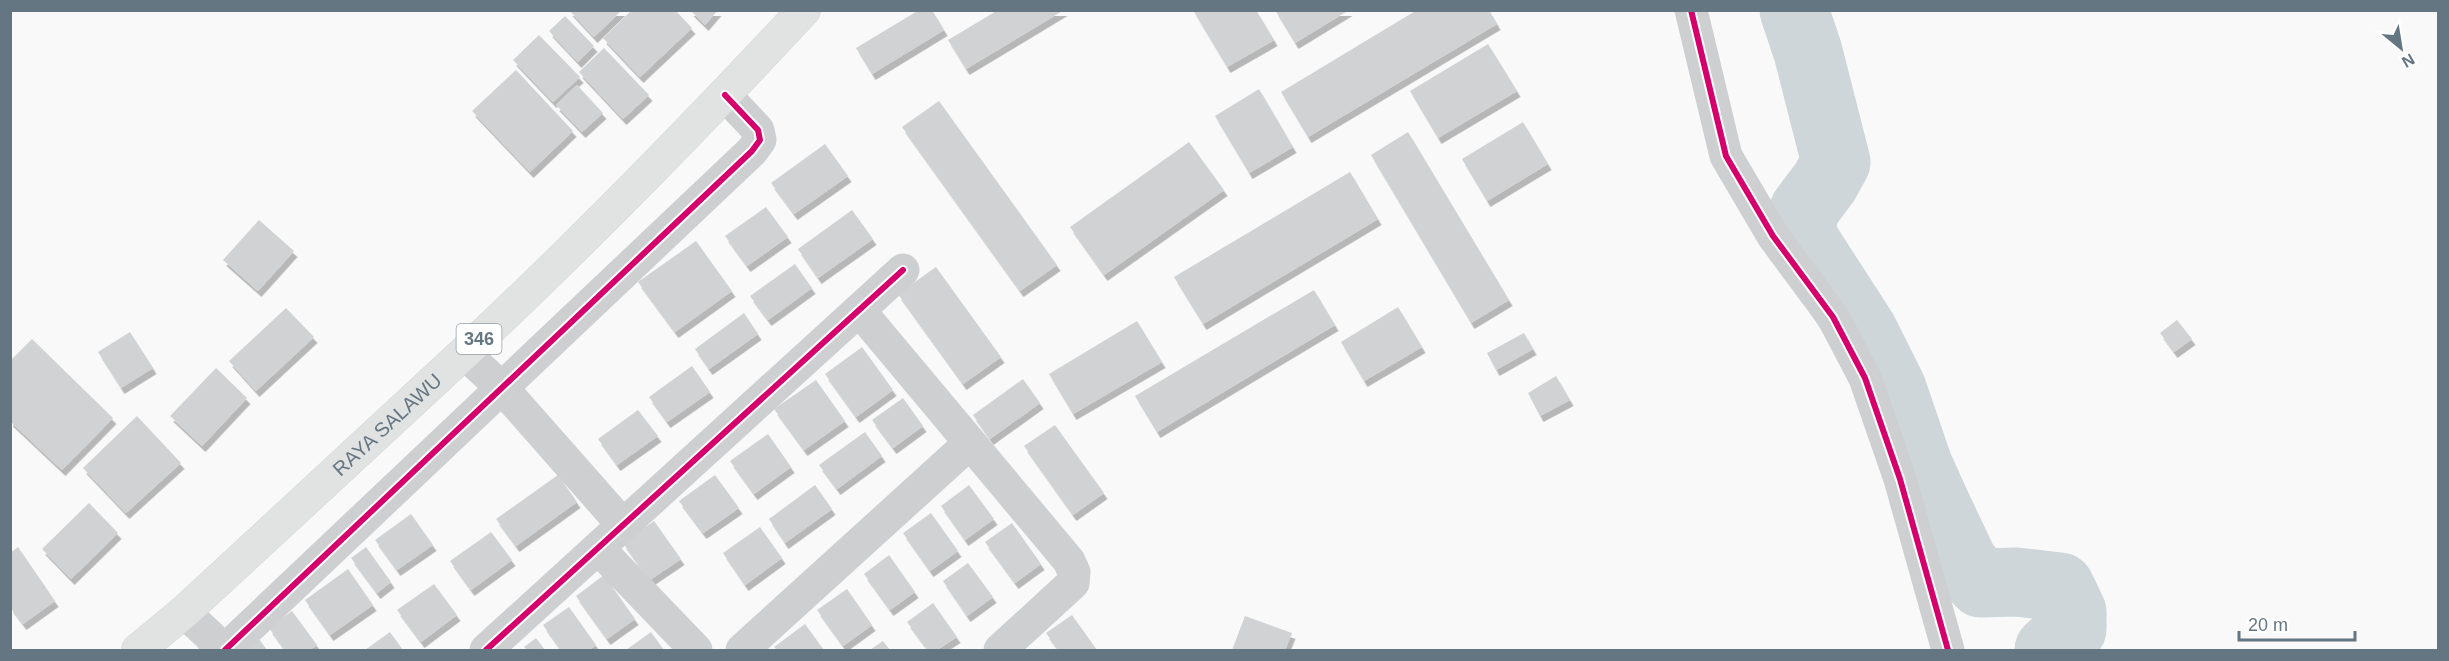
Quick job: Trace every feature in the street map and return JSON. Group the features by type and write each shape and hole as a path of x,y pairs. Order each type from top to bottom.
{"main road":[{"name":"RAYA SALAWU","path":"138,651 184,612 543,277 725,94 804,10"}],"street":[{"path":"1691,10 1726,156 1773,236 1833,318 1865,378 1900,479 1948,651"},
{"path":"184,612 223,651 503,389 752,151 760,140 758,130 725,94"},
{"path":"486,651 903,270"},
{"path":"859,310 1069,561 1074,572 1073,583 1000,651"},
{"path":"464,353 503,389 624,525"},
{"path":"742,651 970,443"},
{"path":"598,548 696,651"}],"building":[{"path":"569,10 622,10 594,37"},
{"path":"632,10 675,10 692,28 640,77 603,38"},
{"path":"690,10 718,10 705,25"},
{"path":"919,10 932,10 944,30 872,74 856,48"},
{"path":"998,10 1064,10 966,69 948,40"},
{"path":"1193,10 1256,10 1274,40 1227,67"},
{"path":"1275,10 1349,10 1295,43"},
{"path":"1417,10 1489,10 1497,24 1308,137 1281,92"},
{"path":"565,16 594,46 578,62 549,31"},
{"path":"539,35 580,77 553,102 513,60"},
{"path":"1488,44 1517,91 1438,138 1410,91"},
{"path":"604,48 649,95 623,119 579,72"},
{"path":"516,70 573,131 530,172 472,111"},
{"path":"577,85 603,113 582,132 556,105"},
{"path":"1259,89 1293,147 1249,173 1215,116"},
{"path":"939,101 1057,265 1020,291 902,127"},
{"path":"1523,122 1548,164 1487,201 1462,159"},
{"path":"1408,132 1509,300 1471,323 1371,155"},
{"path":"1189,142 1224,190 1104,275 1070,227"},
{"path":"825,144 848,176 794,214 771,183"},
{"path":"1350,172 1378,219 1203,324 1174,277"},
{"path":"766,207 788,237 747,266 725,236"},
{"path":"852,210 873,239 818,278 798,249"},
{"path":"259,220 294,251 258,291 223,260"},
{"path":"696,241 732,291 675,332 638,282"},
{"path":"795,264 812,288 768,320 750,296"},
{"path":"936,267 1001,357 963,384 898,294"},
{"path":"1314,290 1335,325 1157,432 1135,396"},
{"path":"1398,307 1422,347 1364,381 1341,342"},
{"path":"286,308 314,337 256,391 229,361"},
{"path":"744,313 758,334 709,369 695,349"},
{"path":"2177,320 2192,339 2174,352 2160,333"},
{"path":"1137,321 1162,362 1073,414 1049,374"},
{"path":"130,332 153,368 121,388 98,352"},
{"path":"1524,333 1533,349 1496,370 1487,353"},
{"path":"32,339 113,418 62,470 10,421 10,361"},
{"path":"862,347 893,390 856,417 825,374"},
{"path":"692,366 710,392 667,422 649,397"},
{"path":"216,368 247,398 202,446 170,416"},
{"path":"1556,376 1570,400 1540,416 1528,393"},
{"path":"1023,379 1040,403 990,439 973,415"},
{"path":"816,380 845,421 804,450 774,409"},
{"path":"903,398 923,426 893,448 872,420"},
{"path":"638,410 658,436 617,465 598,439"},
{"path":"137,416 181,463 126,513 83,468"},
{"path":"1055,425 1104,493 1073,515 1024,446"},
{"path":"865,432 882,456 837,489 819,465"},
{"path":"768,434 791,467 754,494 730,461"},
{"path":"558,475 577,502 516,546 496,519"},
{"path":"715,475 739,508 703,533 679,501"},
{"path":"815,485 832,509 785,543 769,519"},
{"path":"969,485 994,519 965,540 941,506"},
{"path":"89,503 118,533 71,579 42,549"},
{"path":"931,513 958,551 930,571 903,533"},
{"path":"411,514 433,545 397,570 375,540"},
{"path":"654,521 681,559 650,580 623,543"},
{"path":"1012,523 1041,564 1015,583 985,542"},
{"path":"760,527 782,558 745,585 723,553"},
{"path":"491,532 512,560 471,590 450,561"},
{"path":"18,547 55,601 23,624 10,607 10,553"},
{"path":"366,547 391,582 377,593 351,558"},
{"path":"889,555 915,592 890,610 864,574"},
{"path":"968,563 993,597 967,616 943,581"},
{"path":"348,569 373,605 330,635 305,600"},
{"path":"604,575 635,619 607,639 576,596"},
{"path":"434,584 457,615 421,642 397,610"},
{"path":"847,589 872,625 843,646 817,610"},
{"path":"933,603 957,637 937,650 928,650 907,622"},
{"path":"569,607 596,645 589,650 561,650 543,625"},
{"path":"292,611 317,645 310,650 285,650 269,628"},
{"path":"1072,615 1097,650 1058,650 1046,633"},
{"path":"1245,616 1292,633 1285,650 1232,650"},
{"path":"805,624 824,650 777,650 774,647"},
{"path":"390,632 403,650 365,650"},
{"path":"651,632 664,650 626,650"},
{"path":"536,638 545,650 527,650 524,647"},
{"path":"259,639 267,650 250,650 248,647"},
{"path":"883,641 890,650 870,650"}],"waterway":[{"path":"1794,10 1808,52 1836,162 1825,182 1804,210 1801,235 1863,331 1892,389 1918,465 1964,564 1981,583 2016,582 2060,587 2072,612 2072,629 2049,650"}],"cycle path":[{"path":"1691,10 1726,156 1773,236 1833,317 1865,378 1900,479 1948,650"},
{"path":"225,650 752,151 760,140 758,130 725,95"},
{"path":"486,650 903,270"}]}
